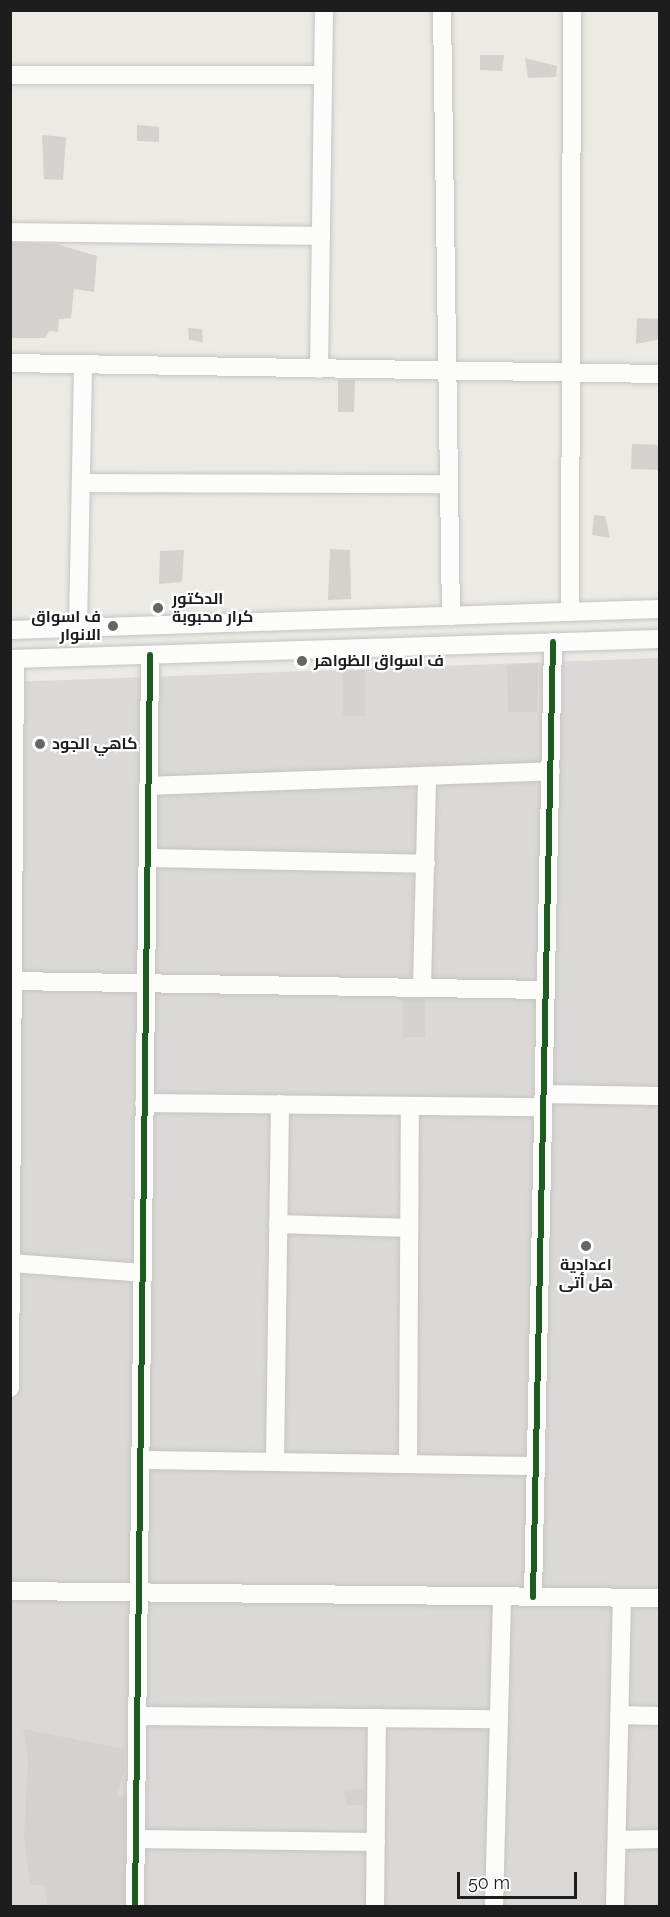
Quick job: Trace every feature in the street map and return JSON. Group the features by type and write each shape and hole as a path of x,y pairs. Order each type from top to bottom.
{"street":[{"path":"319,369 324,10"},
{"path":"442,10 451,616"},
{"path":"570,612 572,10"},
{"path":"10,75 323,75"},
{"path":"10,232 321,236"},
{"path":"10,363 660,374"},
{"path":"78,628 83,364"},
{"path":"81,483 449,484"},
{"path":"10,630 660,609"},
{"path":"347,619 337,633 347,649"},
{"path":"278,651 288,640 279,621"},
{"path":"10,1389 13,659 660,639"},
{"path":"533,1597 553,642"},
{"path":"135,1906 150,655"},
{"path":"148,786 427,778 551,771"},
{"path":"422,986 427,778"},
{"path":"148,858 426,864"},
{"path":"13,981 422,986 546,990"},
{"path":"144,1103 410,1106 660,1096"},
{"path":"275,1462 280,1104"},
{"path":"408,1464 410,1106"},
{"path":"278,1224 409,1228"},
{"path":"12,1263 143,1273"},
{"path":"140,1460 536,1466"},
{"path":"10,1591 660,1598"},
{"path":"494,1906 501,1597"},
{"path":"615,1906 622,1598"},
{"path":"619,1715 660,1716"},
{"path":"137,1716 499,1719"},
{"path":"375,1906 377,1718"},
{"path":"136,1839 376,1842"},
{"path":"617,1840 660,1839"}],"shaded area":[{"path":"659,658 659,1906 11,1906 10,682"}],"building":[{"path":"480,55 504,55 502,71 480,70"},
{"path":"525,58 557,66 556,77 528,78"},
{"path":"137,125 159,127 159,142 137,141"},
{"path":"42,135 66,137 63,180 44,179"},
{"path":"10,243 57,244 97,256 94,292 74,289 71,318 59,319 58,332 49,331 45,338 10,338"},
{"path":"637,318 660,319 660,339 636,344"},
{"path":"188,328 202,329 203,342 189,340"},
{"path":"338,380 355,380 354,412 338,412"},
{"path":"632,444 660,445 660,470 631,469"},
{"path":"594,515 605,516 610,538 592,535"},
{"path":"330,549 350,550 351,599 328,600"},
{"path":"184,550 182,582 159,584 160,551"},
{"path":"538,663 537,712 508,712 507,665"},
{"path":"365,670 365,716 343,716 343,671"},
{"path":"403,999 425,999 425,1037 403,1037"},
{"path":"23,1729 124,1749 125,1768 117,1796 125,1797 124,1906 47,1905 44,1885 30,1885 24,1835 28,1760"},
{"path":"363,1789 365,1805 347,1805 343,1790"}],"cycle path":[{"path":"533,1597 553,642"},
{"path":"135,1906 150,655"}],"place":[{"name":"الدكتور كرار محبوبة","path":"158,608"},
{"name":"ف اسواق الانوار","path":"113,626"},
{"name":"ف اسواق الظواهر","path":"302,661"},
{"name":"كاهي الجود","path":"40,744"},
{"name":"اعدادية هل أتى","path":"586,1246"}]}
